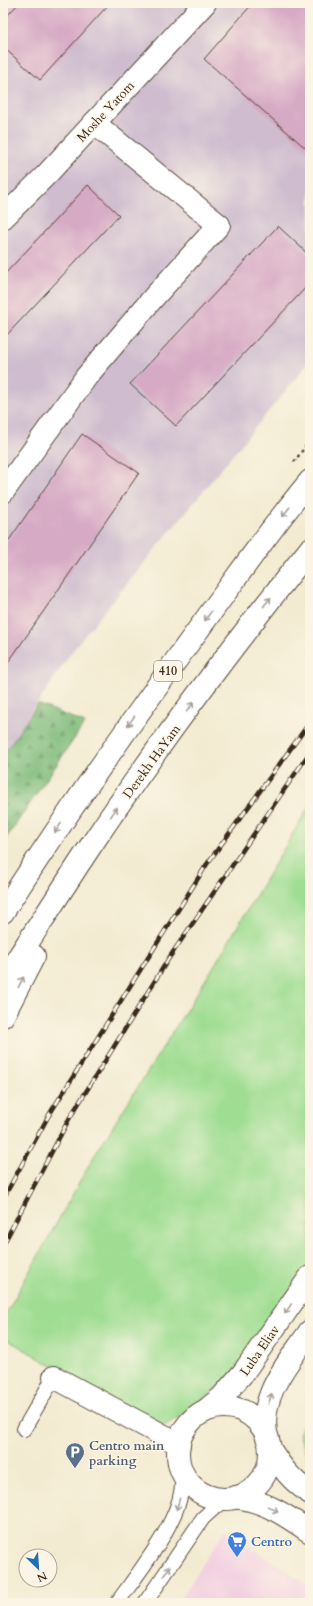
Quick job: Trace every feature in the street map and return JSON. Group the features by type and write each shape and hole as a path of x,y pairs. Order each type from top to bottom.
{"street":[{"name":"Moshe Yatom","path":"3,218 94,123 205,3"},
{"path":"3,492 87,376 154,297 219,225 94,123"},
{"name":"410","path":"3,912 32,866 126,730 310,481"},
{"name":"Derekh HaYam","path":"3,981 92,844 137,779 241,637 310,549"},
{"path":"3,1016 92,844"},
{"path":"3,905 32,866"},
{"name":"Luba Eliav","path":"198,1415 211,1407 238,1380 310,1277"},
{"path":"233,1498 249,1491 264,1476 269,1463 269,1443 265,1420 271,1394 285,1368 310,1331"},
{"path":"54,1377 179,1455"},
{"path":"310,1493 288,1475 256,1420 251,1415 238,1409 218,1408 198,1415 188,1425 179,1455 185,1478 201,1493 215,1498 252,1500 268,1506 310,1532"}],"lane":[{"path":"24,1429 54,1377"},
{"path":"117,1603 172,1519 179,1502 182,1481 179,1455"},
{"path":"145,1603 203,1518 213,1509 233,1498"}],"shaded area":[{"path":"3,3 310,3 310,361 75,647 3,755"},
{"name":"Centro","path":"225,1530 310,1586 310,1603 178,1603"}],"green space":[{"path":"38,704 85,723 3,843 3,755"},
{"path":"310,805 310,1262 233,1373 196,1406 159,1429 3,1337 3,1319 93,1158 211,971"},
{"path":"310,1409 310,1465 299,1434"}],"building":[{"path":"19,3 110,3 40,80 3,47 3,20"},
{"path":"253,3 299,3 310,13 310,152 204,59"},
{"path":"88,185 119,215 3,339 3,276"},
{"path":"278,226 310,256 310,283 176,426 130,384"},
{"path":"82,434 139,473 3,670 3,549"}],"railway":[{"path":"3,1199 49,1115 207,864 310,722"},
{"path":"3,1245 69,1119 169,958 310,752"}],"place":[{"name":"Centro main parking","path":"75,1469"},
{"name":"Centro","path":"237,1558"}]}
